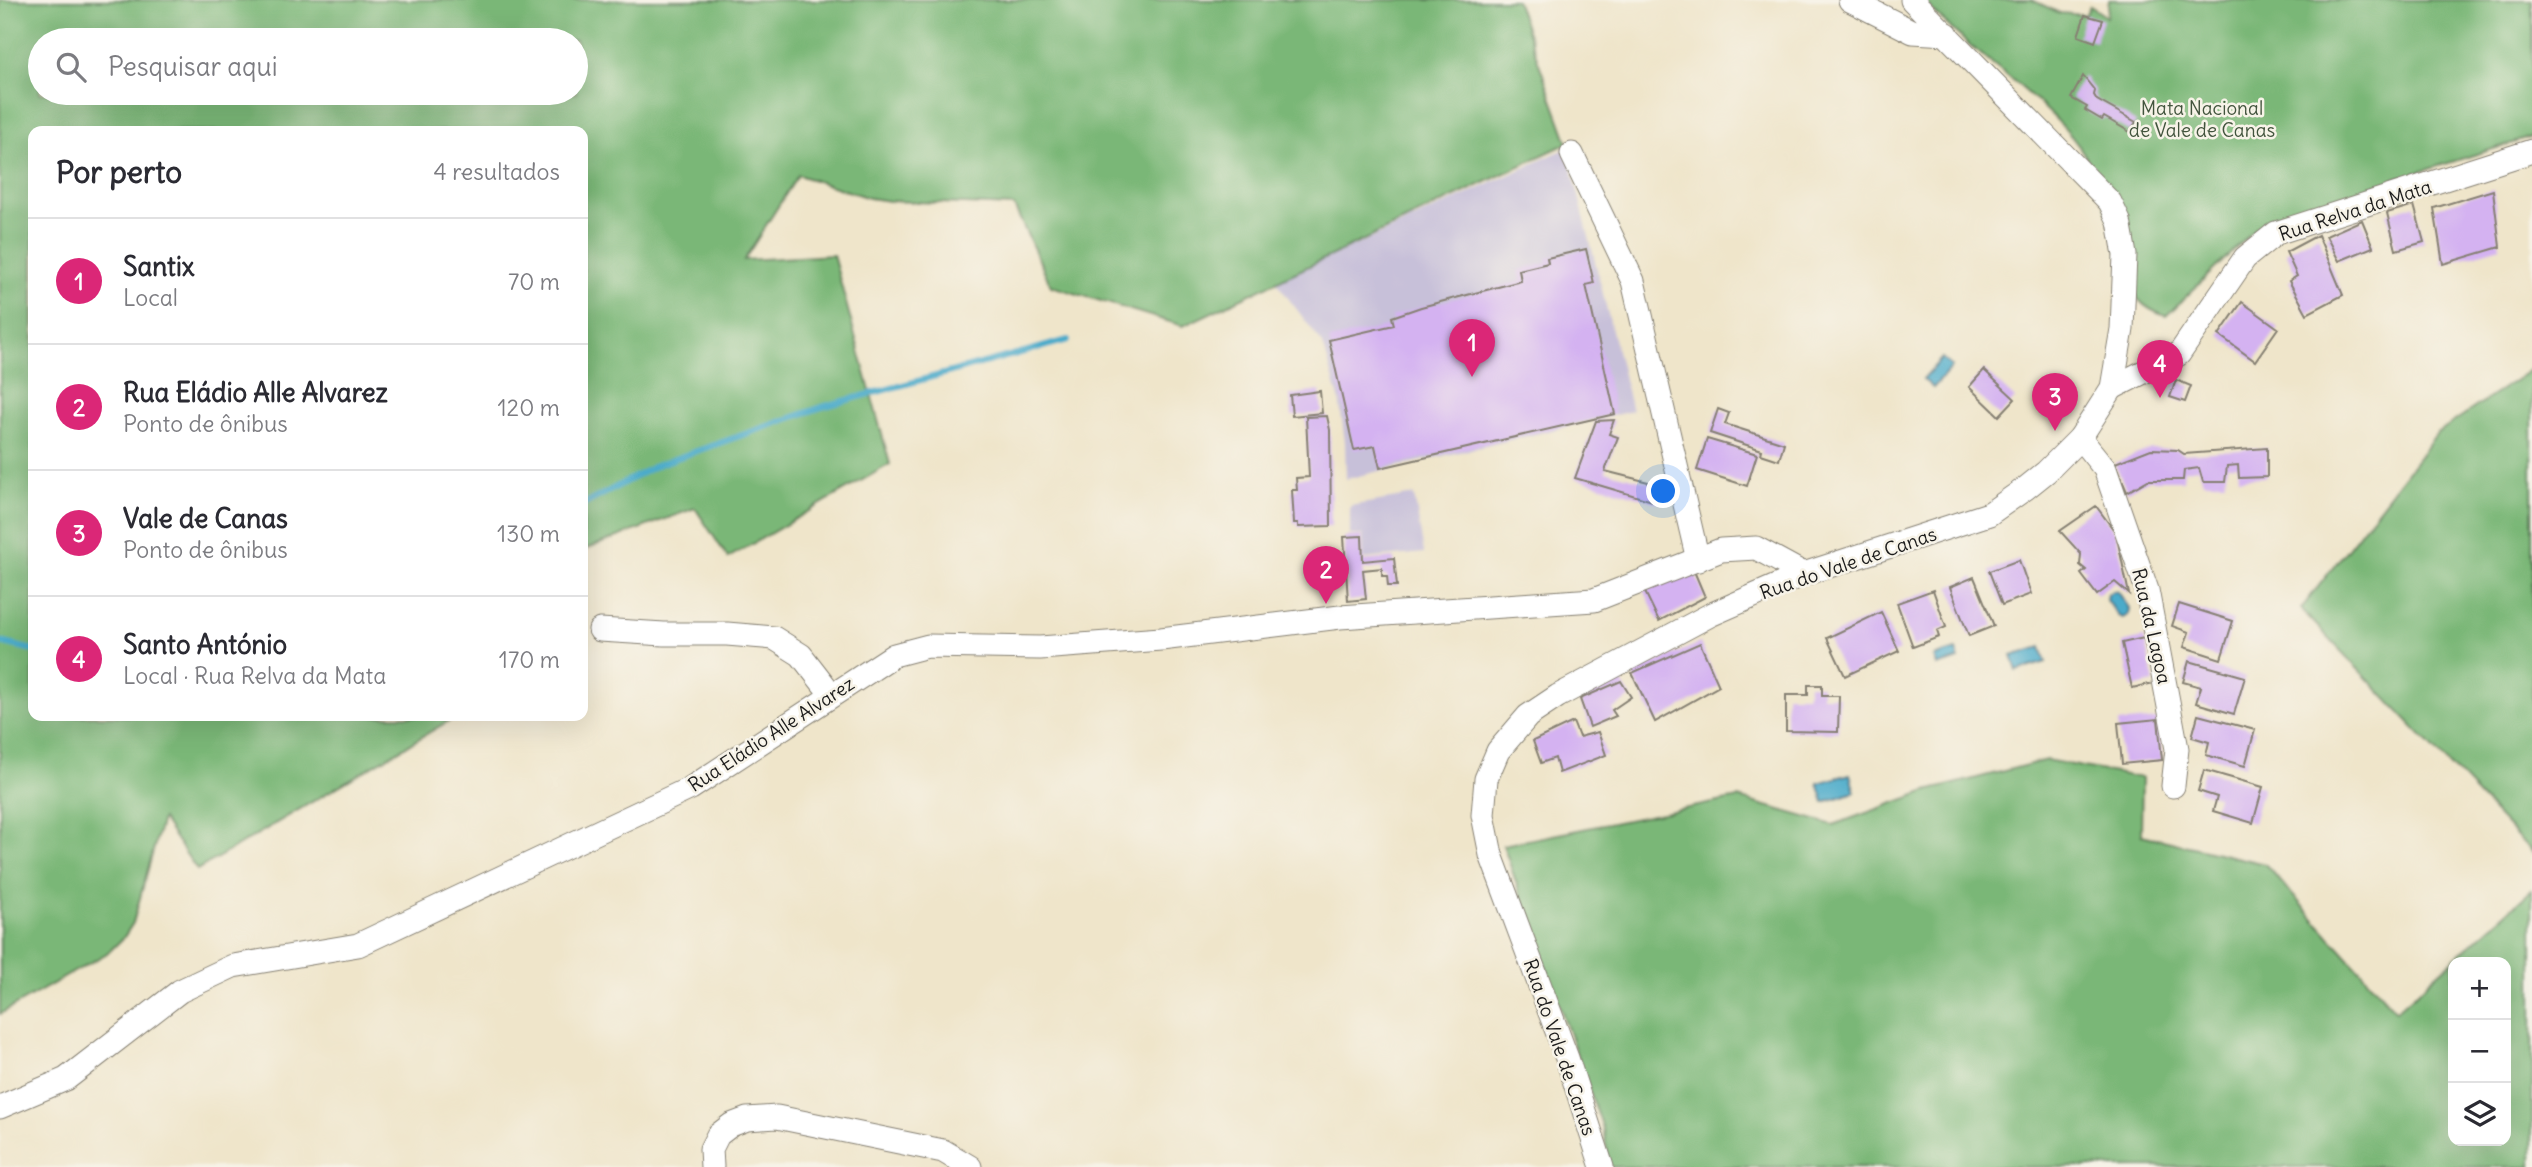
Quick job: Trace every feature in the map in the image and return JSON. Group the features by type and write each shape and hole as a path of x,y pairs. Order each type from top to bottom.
{"street":[{"path":"1850,0 1913,32 1947,34"},
{"name":"Rua do Vale de Canas","path":"1602,1167 1567,1058 1491,856 1483,815 1486,779 1498,751 1528,716 1558,696 1710,614 1804,574 1989,514 2026,488 2080,438 2112,388 2125,296 2125,256 2116,212 2110,202 1912,0"},
{"name":"Rua Relva da Mata","path":"2112,388 2179,354 2245,258 2276,233 2532,151"},
{"path":"1572,154 1633,281 1698,560"},
{"name":"Rua da Lagoa","path":"2080,438 2105,469 2147,590 2177,749 2173,786"},
{"name":"Rua Eládio Alle Alvarez","path":"0,1107 22,1100 65,1079 180,990 233,966 358,946 691,788 894,655 928,646 1053,647 1161,639 1340,617 1594,600 1721,550 1756,548 1804,574"},
{"path":"600,630 663,635 727,634 774,638 801,654 832,695"},
{"path":"712,1167 711,1149 718,1135 747,1119 777,1117 943,1151 970,1167"}],"shaded area":[{"path":"1567,148 1632,411 1346,479 1345,442 1339,398 1323,344 1276,282"},
{"path":"1414,495 1424,553 1364,559 1363,535 1350,535 1350,506"}],"green space":[{"path":"0,0 1516,0 1568,143 1183,326 1051,286 1014,206 889,201 869,198 798,175 744,260 833,255 890,464 728,558 695,508 588,548 588,126 28,126 28,721 449,721 197,870 162,819 133,923 109,952 0,1014"},
{"name":"Mata Nacional de Vale de Canas","path":"1922,0 2032,0 2060,13 2085,15 2090,6 2107,17 2109,0 2532,0 2532,137 2265,220 2166,316 2145,305 2132,289 2095,174 2071,136 2038,102 1965,41"},
{"path":"2532,369 2532,852 2301,609 2437,433"},
{"path":"2046,760 2142,778 2141,835 2265,864 2396,1011 2448,965 2448,1146 2511,1146 2511,957 2457,957 2532,890 2532,1167 1610,1167 1603,1129 1503,845 1738,798 1833,825 1927,791"}],"water":[{"path":"1942,358 1952,367 1933,388 1923,379"},
{"path":"2118,592 2129,608 2128,615 2123,618 2118,616 2107,600 2108,594"},
{"path":"2041,647 2046,662 2017,671 2012,656"},
{"path":"1956,650 1959,659 1937,666 1934,657"},
{"path":"1850,774 1855,792 1824,802 1818,783"}],"building":[{"path":"2085,15 2103,20 2095,42 2078,36"},
{"path":"2083,76 2095,91 2097,100 2136,122 2130,132 2104,117 2102,120 2071,98"},
{"path":"2493,190 2500,247 2443,264 2434,208"},
{"path":"2414,205 2424,242 2396,250 2387,213"},
{"path":"2362,220 2373,247 2339,261 2326,236"},
{"path":"2318,235 2343,295 2307,314 2289,281 2297,276 2286,252"},
{"path":"1586,249 1594,283 1586,285 1615,414 1380,468 1375,446 1354,450 1329,340 1394,325 1392,317 1521,281 1519,270 1548,263 1547,258"},
{"path":"2242,302 2278,328 2255,361 2219,335"},
{"path":"1984,370 2015,399 1999,416 1969,387"},
{"path":"2176,380 2191,386 2185,402 2170,397"},
{"path":"1320,391 1322,413 1292,416 1290,395"},
{"path":"1718,409 1729,413 1725,424 1784,443 1779,460 1761,454 1762,450 1710,433"},
{"path":"1327,416 1330,430 1331,526 1298,527 1298,523 1294,523 1292,490 1297,490 1296,478 1309,477 1306,417"},
{"path":"1614,420 1609,434 1618,437 1605,471 1660,485 1659,503 1575,478 1596,421"},
{"path":"1707,439 1757,454 1747,486 1697,470"},
{"path":"2267,448 2267,477 2239,478 2238,465 2227,466 2225,482 2203,482 2199,468 2184,470 2183,480 2148,480 2127,492 2115,463 2151,449 2178,450 2184,454"},
{"path":"2096,506 2116,533 2129,594 2115,582 2097,595 2081,574 2086,570 2080,565 2081,554 2060,531"},
{"path":"1362,536 1363,561 1394,558 1397,586 1388,586 1387,576 1382,576 1382,568 1363,570 1366,599 1348,601 1344,537"},
{"path":"2019,560 2031,594 2002,605 1989,571"},
{"path":"1694,571 1705,597 1659,621 1644,590"},
{"path":"1974,577 1994,626 1969,636 1950,587"},
{"path":"1933,590 1946,627 1937,631 1939,637 1913,647 1897,603"},
{"path":"2179,604 2233,621 2221,659 2184,647 2189,632 2172,626"},
{"path":"1881,612 1899,651 1845,676 1827,638"},
{"path":"2144,638 2154,683 2132,688 2122,643"},
{"path":"1700,643 1719,686 1655,722 1632,673"},
{"path":"2189,661 2245,677 2234,714 2196,703 2201,687 2183,682"},
{"path":"1621,681 1631,697 1612,710 1616,716 1590,727 1580,699"},
{"path":"1808,685 1822,685 1822,696 1839,696 1838,732 1786,731 1786,695 1808,695"},
{"path":"2198,715 2255,730 2245,766 2206,755 2209,742 2192,737"},
{"path":"2158,719 2162,760 2122,764 2118,723"},
{"path":"1573,722 1579,737 1598,732 1606,755 1559,773 1555,758 1541,763 1533,741"},
{"path":"2204,770 2263,787 2253,823 2213,811 2217,797 2198,791"}],"waterway":[{"path":"588,502 657,465 822,407 1068,340"},
{"path":"0,642 28,649"}],"place":[{"name":"Santix","path":"1472,377"},
{"name":"Santo António","path":"2160,398"},
{"name":"Vale de Canas","path":"2055,431"},
{"name":"Rua Eládio Alle Alvarez","path":"1326,604"}]}
